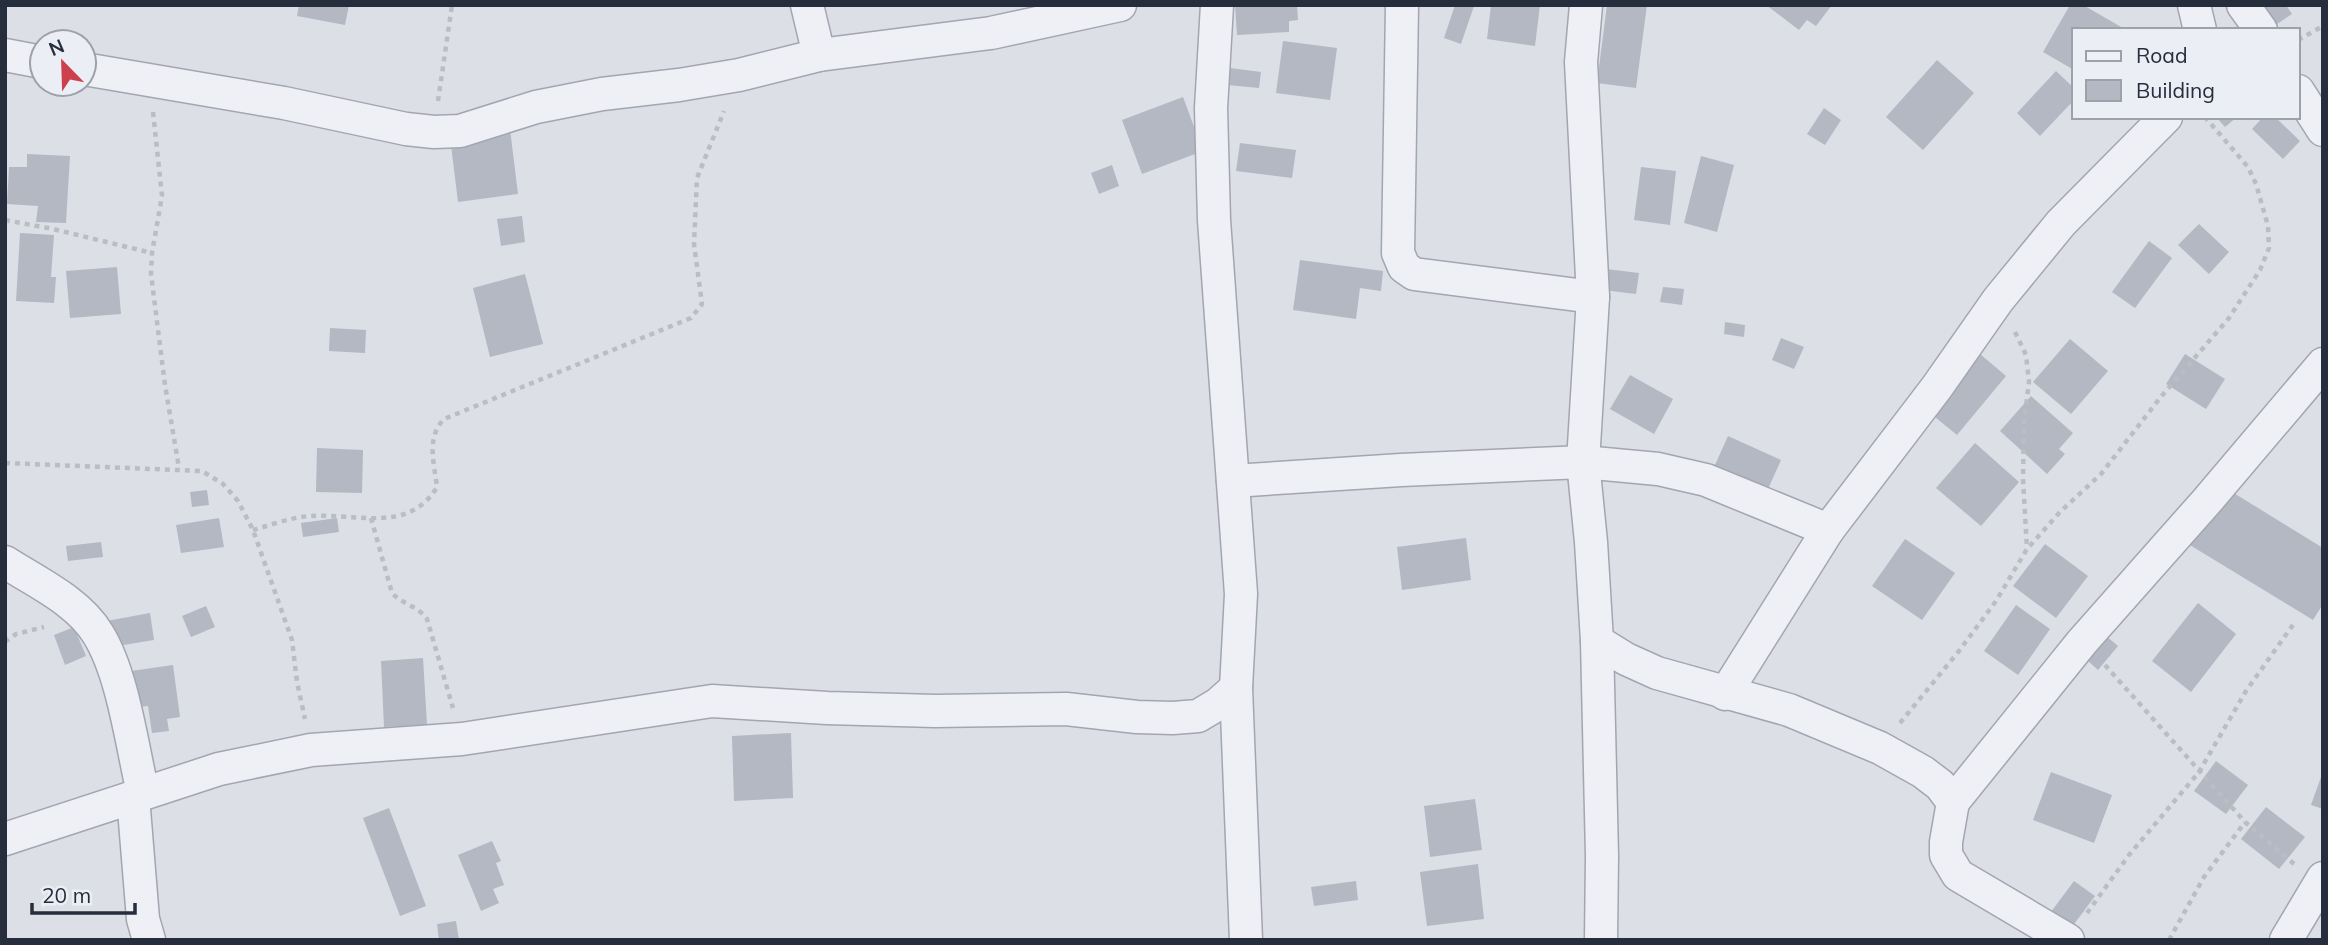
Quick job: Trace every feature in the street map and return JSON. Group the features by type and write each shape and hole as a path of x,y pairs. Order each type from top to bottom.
{"street":[{"path":"807,5 819,55"},
{"path":"98,71 284,103 405,128 434,132 460,131 536,107 603,94 739,75 819,55 991,33 1120,5"},
{"path":"1217,5 1211,108 1214,220 1241,594 1236,688 1246,940"},
{"path":"1402,5 1398,253 1404,267 1414,274 1593,297"},
{"path":"1586,5 1581,62 1593,297 1583,462 1597,641 1601,940"},
{"path":"2194,5 2200,28"},
{"path":"2243,5 2260,28"},
{"path":"5,55 28,59"},
{"path":"2300,94 2323,130"},
{"path":"1725,694 1828,530 1937,387 1998,300 2061,223 2164,119"},
{"path":"2076,929 1958,875 1947,855 1946,842 1953,802 2082,642 2323,364"},
{"path":"1233,481 1583,462 1658,469 1706,480 1828,530"},
{"path":"5,562 55,592 97,632 109,658 121,696 138,795 144,919 149,940"},
{"path":"1597,641 1626,659 1657,673 1789,710 1880,748 1923,772 1940,785 1953,802"},
{"path":"5,839 219,769 312,750 462,739 712,701 827,708 935,711 1066,709 1138,717 1198,716 1218,704 1236,688"},
{"path":"1198,716 1238,739"},
{"path":"2286,940 2321,882"}],"path":[{"path":"434,132 452,5"},
{"path":"2300,39 2323,26"},
{"path":"253,530 310,516 401,516 422,506 436,487 432,446 435,428 444,419 691,318 702,303 694,244 697,178 739,75"},
{"path":"149,80 162,196 151,274 164,385 180,468"},
{"path":"1880,748 1996,601 2027,549 2060,512 2101,474 2160,398 2229,318 2260,270 2269,248 2267,226 2256,184 2248,167 2206,119"},
{"path":"5,220 152,254"},
{"path":"1998,300 2026,355 2029,382 2024,422 2023,479 2027,549"},
{"path":"5,463 180,468 202,471 223,484 238,501 253,530 292,640 297,682 312,750"},
{"path":"371,518 392,593 422,612 427,619 462,739"},
{"path":"2076,929 2129,855 2199,772 2246,691 2295,622"},
{"path":"2082,642 2143,706 2245,822 2321,882"},
{"path":"2169,940 2204,877 2245,822"}],"building":[{"path":"299,5 349,5 345,25 297,16"},
{"path":"1235,5 1297,5 1298,20 1289,21 1289,32 1237,35"},
{"path":"1455,5 1474,6 1461,44 1444,38"},
{"path":"1491,5 1540,5 1535,46 1487,39"},
{"path":"1607,5 1647,5 1636,88 1597,83"},
{"path":"1766,5 1832,5 1816,26 1807,20 1799,30"},
{"path":"2070,5 2083,5 2123,28 2072,28 2072,69 2043,52"},
{"path":"2251,5 2286,5 2292,14 2271,28 2267,28"},
{"path":"1283,41 1337,48 1330,100 1276,93"},
{"path":"1937,60 1974,93 1923,150 1886,117"},
{"path":"1230,68 1261,72 1259,88 1228,85"},
{"path":"2056,71 2072,86 2072,102 2040,136 2017,113"},
{"path":"1183,97 1203,151 1142,174 1122,120"},
{"path":"1824,108 1841,120 1825,145 1807,134"},
{"path":"2218,119 2235,119 2225,127"},
{"path":"2261,119 2277,119 2300,141 2283,159 2252,129"},
{"path":"510,129 518,194 458,202 450,137"},
{"path":"1240,143 1296,150 1292,178 1236,171"},
{"path":"27,154 70,156 66,223 36,222 38,206 7,204 9,167 27,167"},
{"path":"1701,156 1734,165 1717,232 1684,223"},
{"path":"1112,165 1119,186 1099,194 1091,173"},
{"path":"1641,167 1676,171 1670,225 1634,220"},
{"path":"522,216 525,242 501,246 497,219"},
{"path":"2199,224 2229,252 2209,274 2178,245"},
{"path":"20,233 54,235 51,277 56,277 54,303 16,301"},
{"path":"2149,241 2172,258 2135,308 2112,292"},
{"path":"1300,260 1383,271 1381,291 1360,288 1356,319 1293,310"},
{"path":"117,267 121,314 70,318 66,271"},
{"path":"1606,269 1639,273 1636,294 1603,290"},
{"path":"525,274 543,344 490,357 473,288"},
{"path":"1663,287 1684,289 1682,305 1660,302"},
{"path":"1725,322 1745,325 1744,337 1724,334"},
{"path":"330,328 366,330 365,353 329,351"},
{"path":"1781,338 1804,347 1794,369 1772,360"},
{"path":"2070,339 2108,371 2071,414 2033,382"},
{"path":"1973,348 2006,376 1957,435 1924,408"},
{"path":"2185,354 2225,379 2206,409 2166,384"},
{"path":"1630,375 1673,399 1654,434 1610,409"},
{"path":"2031,396 2073,433 2059,449 2065,454 2047,474 2000,431"},
{"path":"1728,436 1781,460 1768,489 1715,465"},
{"path":"1975,443 2019,482 1981,526 1936,488"},
{"path":"317,448 363,450 362,493 316,492"},
{"path":"2211,479 2323,548 2323,604 2313,620 2175,536"},
{"path":"207,490 209,505 192,507 190,492"},
{"path":"219,518 224,547 181,553 176,525"},
{"path":"337,518 339,532 303,537 301,523"},
{"path":"1466,538 1471,580 1402,590 1397,547"},
{"path":"1905,539 1955,573 1922,620 1872,586"},
{"path":"101,542 103,557 68,561 66,546"},
{"path":"2045,544 2088,576 2056,618 2013,586"},
{"path":"2198,603 2236,634 2191,692 2152,661"},
{"path":"2016,605 2050,629 2018,675 1984,651"},
{"path":"206,606 215,627 191,637 182,616"},
{"path":"150,613 154,640 105,648 101,622"},
{"path":"2094,626 2118,646 2098,670 2075,649"},
{"path":"74,627 86,656 65,665 54,635"},
{"path":"423,658 427,725 384,727 381,661"},
{"path":"173,665 180,717 167,719 169,731 152,733 148,706 128,708 124,672"},
{"path":"791,733 793,798 734,801 732,736"},
{"path":"2216,761 2248,785 2226,814 2194,791"},
{"path":"2051,772 2112,795 2094,843 2033,820"},
{"path":"2323,777 2323,809 2311,805"},
{"path":"1475,799 1482,850 1430,857 1424,806"},
{"path":"2266,807 2305,837 2279,869 2241,839"},
{"path":"389,808 426,906 400,916 363,818"},
{"path":"492,841 501,861 496,863 504,885 493,889 499,903 481,911 458,855"},
{"path":"1478,864 1484,919 1427,926 1420,872"},
{"path":"1356,881 1358,900 1314,906 1311,887"},
{"path":"2074,881 2095,896 2066,935 2045,920"},
{"path":"456,921 459,940 439,940 437,924"}]}
